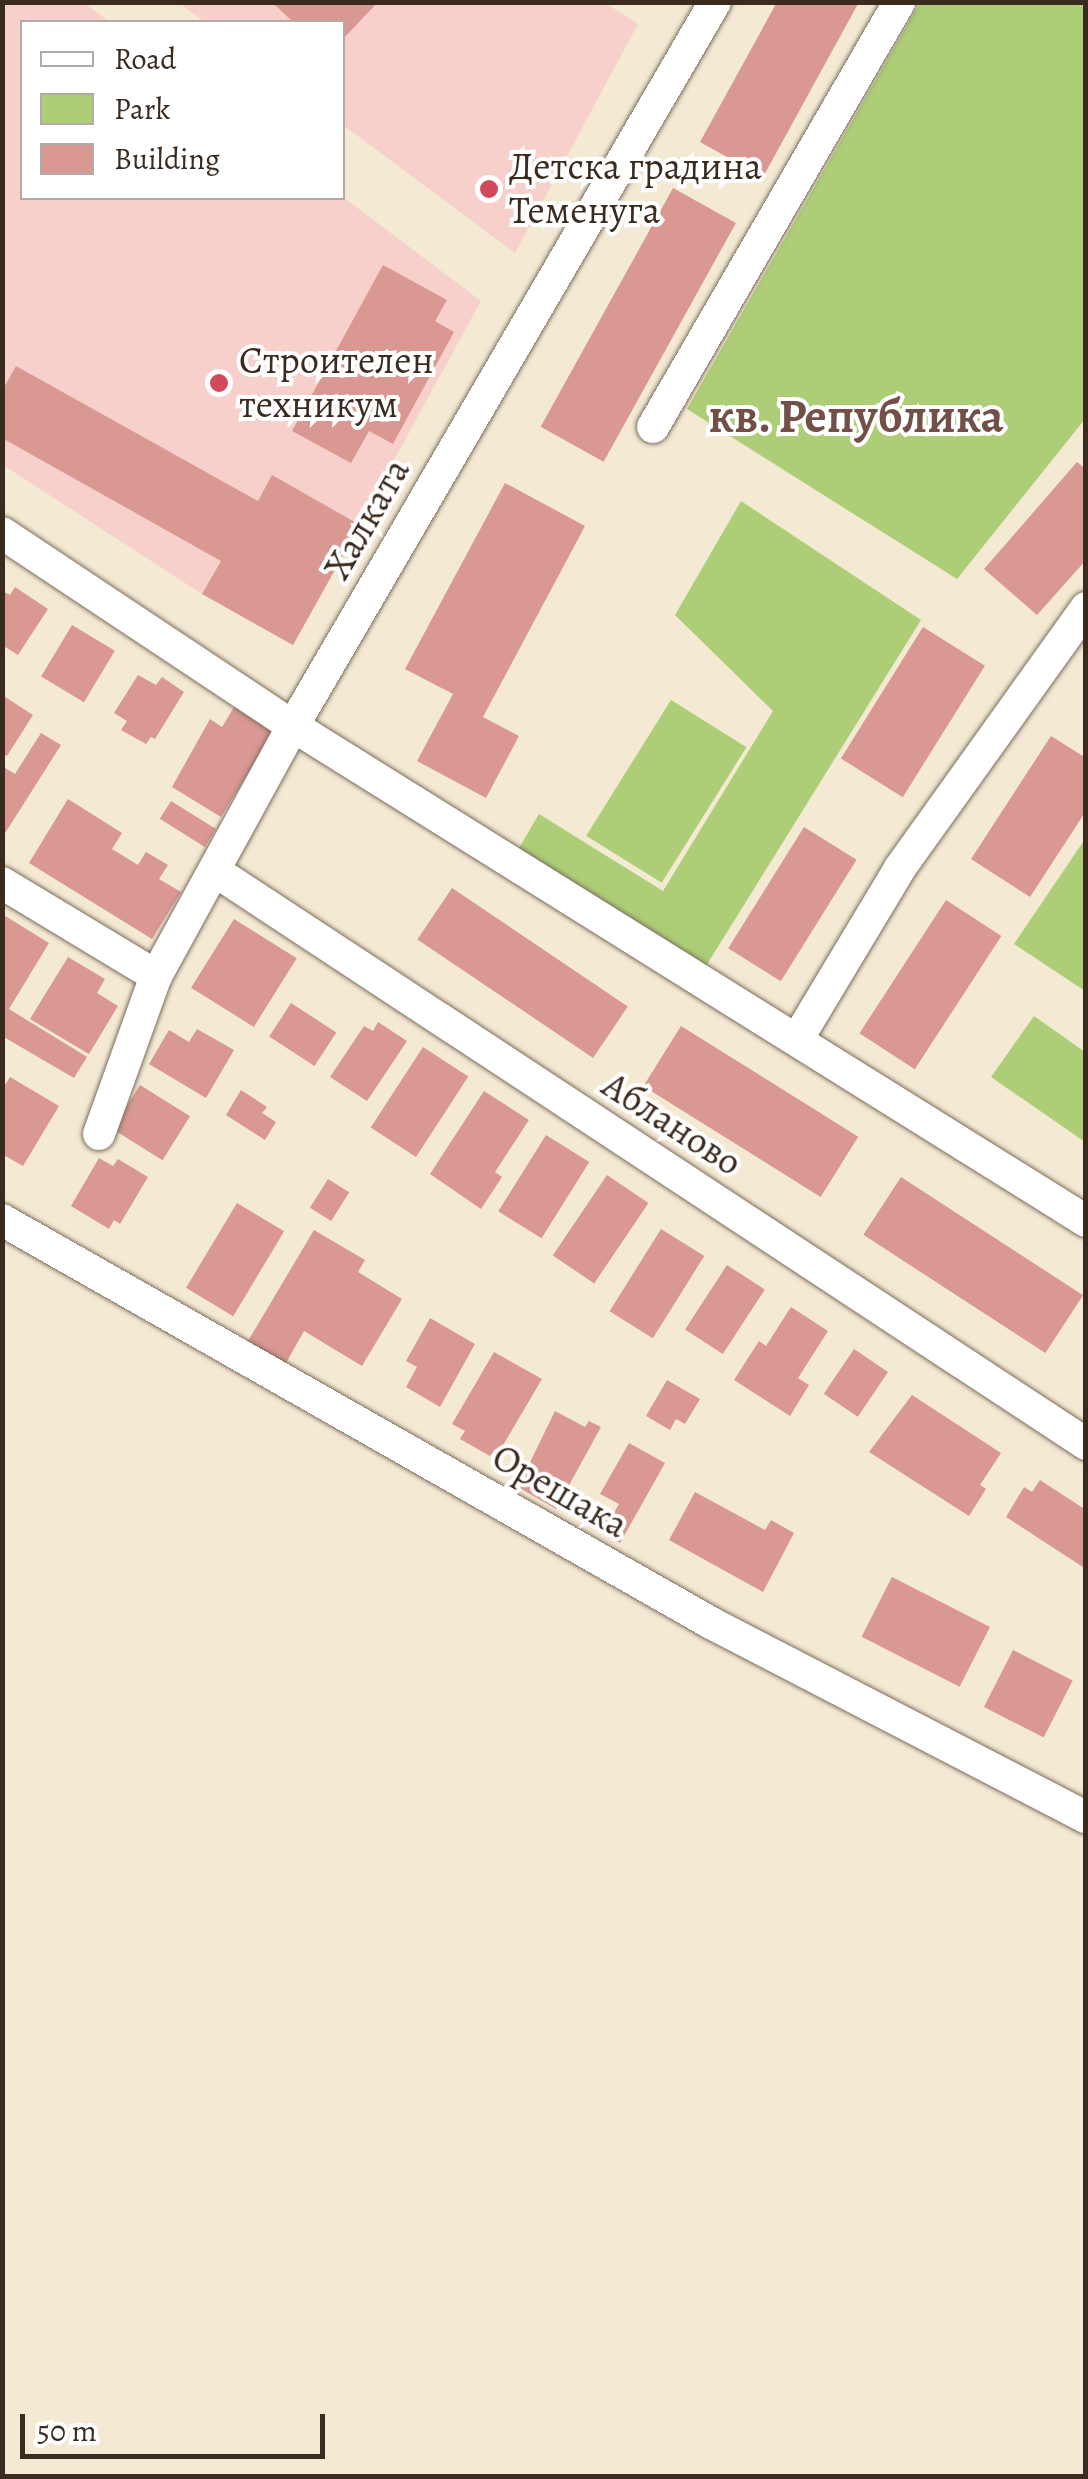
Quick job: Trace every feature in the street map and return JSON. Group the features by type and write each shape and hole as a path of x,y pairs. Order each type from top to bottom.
{"street":[{"name":"Халката","path":"99,1134 156,976 293,726 716,2"},
{"path":"653,427 899,2"},
{"path":"2,533 293,726 1086,1221"},
{"path":"798,1038 900,868 1086,608"},
{"name":"Абланово","path":"215,870 1086,1444"},
{"path":"2,884 156,976"},
{"name":"Орешака","path":"2,1220 711,1624 1086,1817"}],"shaded area":[{"name":"Детска градина Теменуга","path":"604,2 638,24 515,253 345,126 345,20 202,20 179,3"},
{"name":"Строителен техникум","path":"2,3 84,3 107,20 20,20 20,200 345,199 481,301 293,645 202,594 3,465"}],"green space":[{"path":"920,3 1085,3 1085,419 957,579 687,409"},
{"path":"741,501 921,620 706,966 519,848 539,814 663,891 773,711 675,615"},
{"path":"671,700 746,747 662,883 586,836"},
{"path":"1085,839 1085,991 1014,944"},
{"path":"1034,1016 1085,1052 1085,1142 991,1077"}],"building":[{"path":"272,2 378,2 345,37 345,20 291,20"},
{"path":"777,2 859,2 763,177 700,142"},
{"path":"673,188 736,223 604,462 541,427"},
{"path":"383,265 447,300 435,321 454,332 393,444 369,431 351,463 292,431"},
{"path":"16,366 258,501 272,475 360,525 293,645 202,594 221,561 2,438 2,391"},
{"path":"1077,462 1086,469 1086,560 1037,615 984,569"},
{"path":"505,483 585,526 483,717 519,736 486,798 417,761 453,694 405,669"},
{"path":"15,587 48,609 18,655 2,645 2,591 10,595"},
{"path":"72,625 115,651 84,702 41,676"},
{"path":"923,627 985,666 903,797 841,758"},
{"path":"138,675 156,685 162,677 184,692 155,739 151,737 146,744 121,730 127,721 114,713"},
{"path":"2,695 33,715 7,756 2,754"},
{"path":"239,699 279,723 221,817 172,787 210,719 222,727"},
{"path":"41,733 61,745 2,838 2,766 15,774"},
{"path":"1051,736 1086,758 1086,811 1030,897 971,859"},
{"path":"68,799 122,833 112,849 138,865 146,852 168,865 159,879 181,892 152,939 29,863"},
{"path":"171,801 216,829 205,847 160,819"},
{"path":"804,827 857,860 781,981 728,948"},
{"path":"452,888 628,1007 593,1058 417,939"},
{"path":"946,900 1001,936 915,1069 859,1033"},
{"path":"2,914 49,943 9,1009 87,1057 74,1078 2,1036"},
{"path":"234,919 297,958 254,1027 191,988"},
{"path":"68,957 105,979 97,993 118,1006 89,1054 30,1019"},
{"path":"291,1003 336,1032 315,1066 269,1037"},
{"path":"378,1022 407,1041 367,1101 330,1077 364,1026 373,1031"},
{"path":"681,1026 858,1137 821,1197 643,1086"},
{"path":"197,1029 234,1050 206,1098 149,1064 169,1030 189,1042"},
{"path":"423,1047 468,1076 416,1157 371,1128"},
{"path":"10,1077 59,1106 23,1166 2,1154 2,1090"},
{"path":"140,1085 190,1116 162,1160 112,1129"},
{"path":"241,1090 267,1107 262,1113 276,1122 265,1140 226,1115"},
{"path":"484,1091 529,1120 495,1172 502,1177 481,1209 430,1174"},
{"path":"546,1135 589,1162 542,1238 498,1211"},
{"path":"99,1158 113,1166 118,1159 148,1177 120,1224 114,1220 109,1229 71,1206"},
{"path":"607,1175 648,1203 594,1283 553,1255"},
{"path":"901,1177 1083,1295 1045,1353 863,1235"},
{"path":"328,1179 349,1192 331,1221 310,1208"},
{"path":"237,1203 284,1231 233,1316 186,1288"},
{"path":"661,1229 704,1256 653,1338 610,1311"},
{"path":"314,1230 365,1260 358,1272 402,1299 362,1366 304,1331 286,1363 248,1341"},
{"path":"727,1265 765,1290 723,1354 685,1330"},
{"path":"791,1307 828,1331 798,1378 809,1385 790,1416 734,1380 759,1341 766,1346"},
{"path":"430,1318 475,1344 440,1407 406,1387 417,1367 406,1361"},
{"path":"854,1349 888,1372 858,1417 824,1394"},
{"path":"494,1352 542,1379 499,1452 495,1449 490,1456 460,1439 465,1431 452,1424"},
{"path":"667,1380 700,1399 685,1424 676,1419 670,1430 646,1416"},
{"path":"912,1395 1001,1453 980,1485 986,1489 969,1516 869,1452"},
{"path":"555,1411 585,1427 589,1421 601,1427 556,1509 518,1487"},
{"path":"629,1443 665,1463 620,1543 583,1522 590,1509 610,1520 619,1504 600,1494"},
{"path":"1040,1480 1086,1510 1086,1569 1006,1517 1024,1487 1032,1492"},
{"path":"695,1492 765,1530 771,1520 794,1533 763,1592 669,1540"},
{"path":"892,1577 990,1627 960,1687 862,1637"},
{"path":"1013,1650 1073,1680 1044,1737 984,1707"}],"place":[{"name":"Детска градина Теменуга","path":"489,189"},
{"name":"Строителен техникум","path":"219,383"}],"district":[{"name":"кв. Република","path":"856,417"}]}
